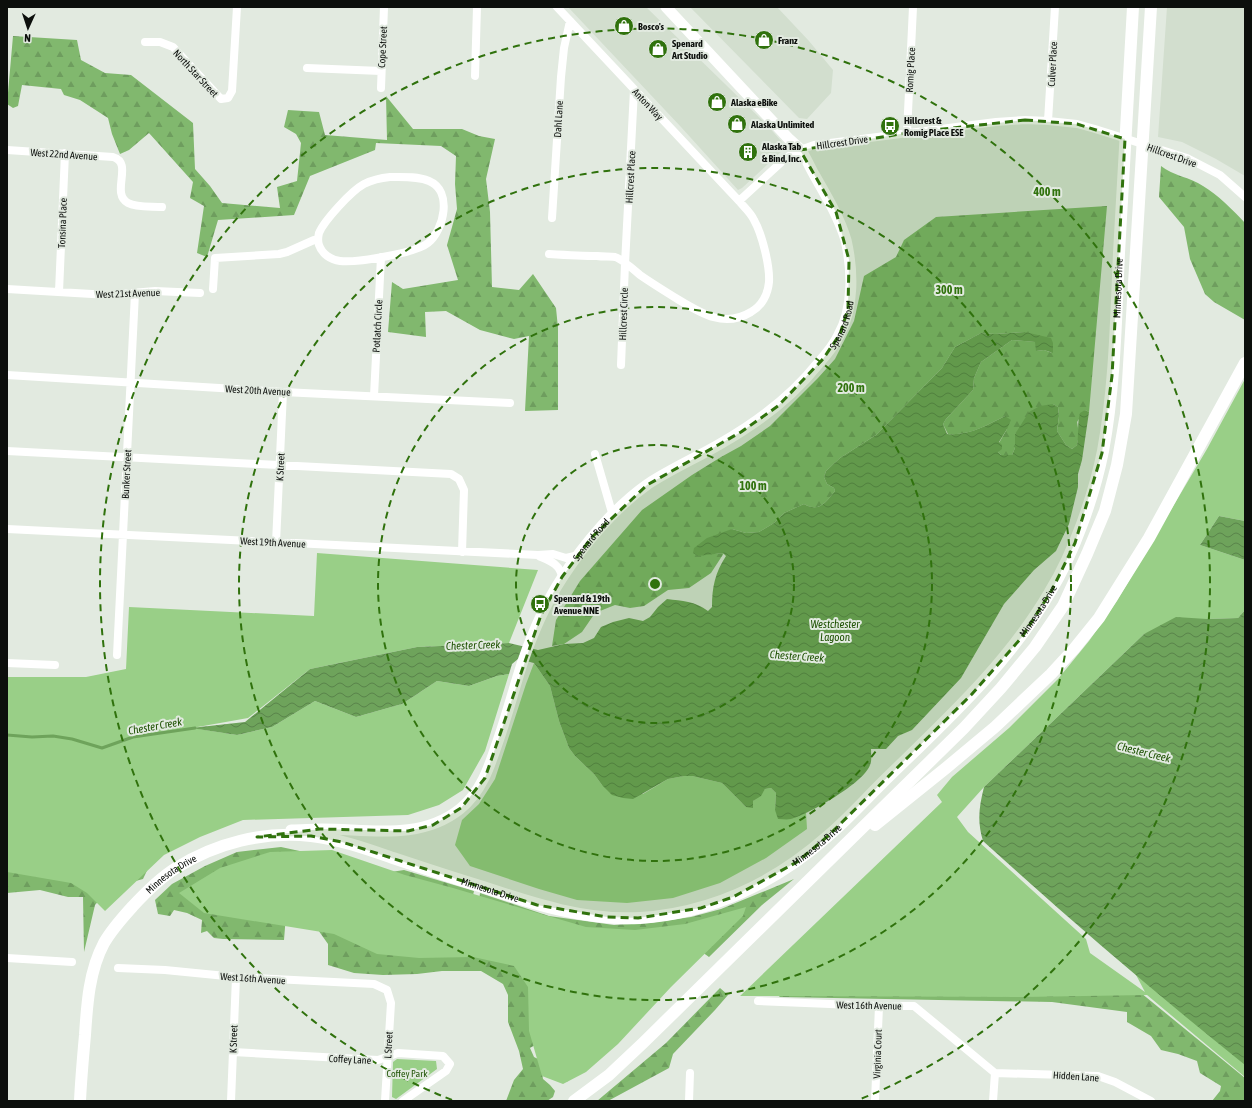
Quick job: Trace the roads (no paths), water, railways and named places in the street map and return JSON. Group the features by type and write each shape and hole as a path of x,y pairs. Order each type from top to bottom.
{"main road":[{"name":"Spenard Road","path":"257,837 288,831 320,829 408,831 433,825 453,814 470,800 485,778 538,621 562,578 592,537 631,497 647,485 741,432 778,406 808,376 827,354 840,334 848,309 851,278 847,246 835,211 800,150 666,7"},
{"name":"Minnesota Drive","path":"80,1101 86,1008 90,984 104,943 121,919 144,894 168,873 195,856 215,848 257,837 287,835 311,836 342,842 573,914 638,918 666,915 700,908 733,897 762,883 797,862 828,836 972,694 1022,637 1052,590 1075,543 1090,500 1102,453 1112,376 1133,7"},
{"name":"Minnesota Drive","path":"574,1101 609,1075 643,1043 964,728 1001,688 1035,647 1063,606 1105,511 1117,465 1126,414 1151,7"},
{"path":"830,860 995,727 1051,674 1074,649 1099,618 1149,538 1245,363"}],"street":[{"name":"North Star Street","path":"145,42 160,42 173,47 221,99 228,98 232,91 237,7"},
{"name":"Cope Street","path":"381,88 384,7"},
{"path":"475,76 477,7"},
{"name":"Anton Way","path":"557,7 739,201"},
{"name":"Romig Place","path":"907,133 913,7"},
{"name":"Culver Place","path":"1048,121 1055,7"},
{"name":"Dahl Lane","path":"552,218 561,77 564,48 570,21"},
{"path":"307,68 381,71"},
{"name":"Hillcrest Place","path":"625,264 634,90"},
{"name":"Hillcrest Drive","path":"739,201 787,157 814,145 996,122 1048,121 1077,124 1187,158 1220,175 1245,197"},
{"name":"West 22nd Avenue","path":"7,150 113,157 120,160 122,169 121,190 124,200 135,205 162,207"},
{"name":"Tonsina Place","path":"59,292 65,153"},
{"path":"390,177 422,179 433,183 439,189 443,199 443,215 439,231 428,244 381,257 346,261 334,259 324,254 321,250 318,240 319,234 325,223 346,199 363,185 373,180 390,177"},
{"path":"548,254 616,257 662,290 708,316 733,320 742,318 754,311 762,302 767,293 769,272 758,227 754,218 739,201"},
{"path":"213,290 215,258 279,254 314,240 318,240"},
{"name":"Potlatch Circle","path":"374,396 381,257"},
{"name":"Hillcrest Circle","path":"621,365 625,264"},
{"name":"West 21st Avenue","path":"7,289 109,295 160,291 200,292"},
{"name":"Bunker Street","path":"117,655 136,292"},
{"name":"West 20th Avenue","path":"7,376 510,403"},
{"name":"K Street","path":"276,542 283,392"},
{"path":"7,451 451,474 459,479 464,490 462,552"},
{"path":"594,454 613,516"},
{"name":"West 19th Avenue","path":"7,528 462,552 538,555 553,554 566,558 579,555"},
{"name":"West 19th Avenue","path":"538,555 557,565 561,572 562,578"},
{"path":"7,663 55,665"},
{"path":"7,958 72,962"},
{"name":"West 16th Avenue","path":"118,968 165,970 236,977 374,984 387,990"},
{"name":"K Street","path":"231,1101 236,977"},
{"name":"L Street","path":"385,1101 390,1003 387,990"},
{"name":"West 16th Avenue","path":"758,1001 914,1006 995,1073"},
{"name":"Virginia Court","path":"875,1101 879,1006"},
{"name":"Coffey Lane","path":"233,1052 378,1060 398,1053 443,1056 450,1064 446,1071 403,1101"},
{"path":"689,1101 690,1073"},
{"path":"994,1101 995,1073"},
{"name":"Hidden Lane","path":"995,1073 1098,1076 1115,1082 1151,1101"}],"water":[{"name":"Westchester Lagoon","path":"1025,332 1051,338 1053,343 1053,353 1044,350 1036,351 1035,342 1012,340 981,362 974,378 973,390 943,424 947,434 963,433 978,429 1005,416 1011,420 999,442 1002,445 1002,449 998,452 1001,455 1012,455 1015,448 1015,434 1029,412 1040,406 1053,404 1058,407 1059,416 1057,431 1066,445 1072,449 1077,445 1080,413 1085,410 1089,412 1082,460 1078,474 1078,487 1069,524 1056,551 1034,570 1004,604 961,678 912,730 898,736 886,749 871,749 870,765 866,772 858,780 835,797 810,811 791,819 778,819 775,810 776,793 771,788 765,789 761,796 753,801 753,808 746,807 722,783 692,776 668,779 633,799 612,795 569,748 559,721 550,686 534,663 518,659 512,664 509,674 497,676 469,686 437,681 402,704 356,717 315,701 272,727 237,735 191,728 245,722 310,669 417,647 509,643 538,650 564,644 583,643 594,638 601,627 613,622 629,618 643,621 650,617 667,599 693,603 708,611 712,607 717,574 726,556 723,553 698,556 693,553 694,548 707,538 732,529 746,533 759,532 774,523 784,513 804,504 814,507 822,505 835,491 834,488 827,484 824,477 826,471 840,458 876,435 942,368 955,347 981,333 995,334"},
{"path":"1219,516 1245,521 1245,560 1200,545"},
{"path":"1245,610 1245,1065 1112,955 983,841 979,820 984,787 1144,634 1176,617 1207,619 1238,618"}],"waterway":[{"name":"Chester Creek","path":"7,735 32,737 53,736 72,739 102,748 133,737 195,728"}],"place":[{"name":"Bosco's","path":"624,26"},
{"name":"Franz","path":"764,40"},
{"name":"Spenard Art Studio","path":"658,49"},
{"name":"Alaska eBike","path":"717,102"},
{"name":"Alaska Unlimited","path":"737,124"},
{"name":"Hillcrest & Romig Place ESE","path":"890,126"},
{"name":"Alaska Tab & Bind, Inc.","path":"748,152"},
{"name":"Spenard & 19th Avenue NNE","path":"540,604"}],"park label":[{"name":"Coffey Park","path":"407,1073"}]}
